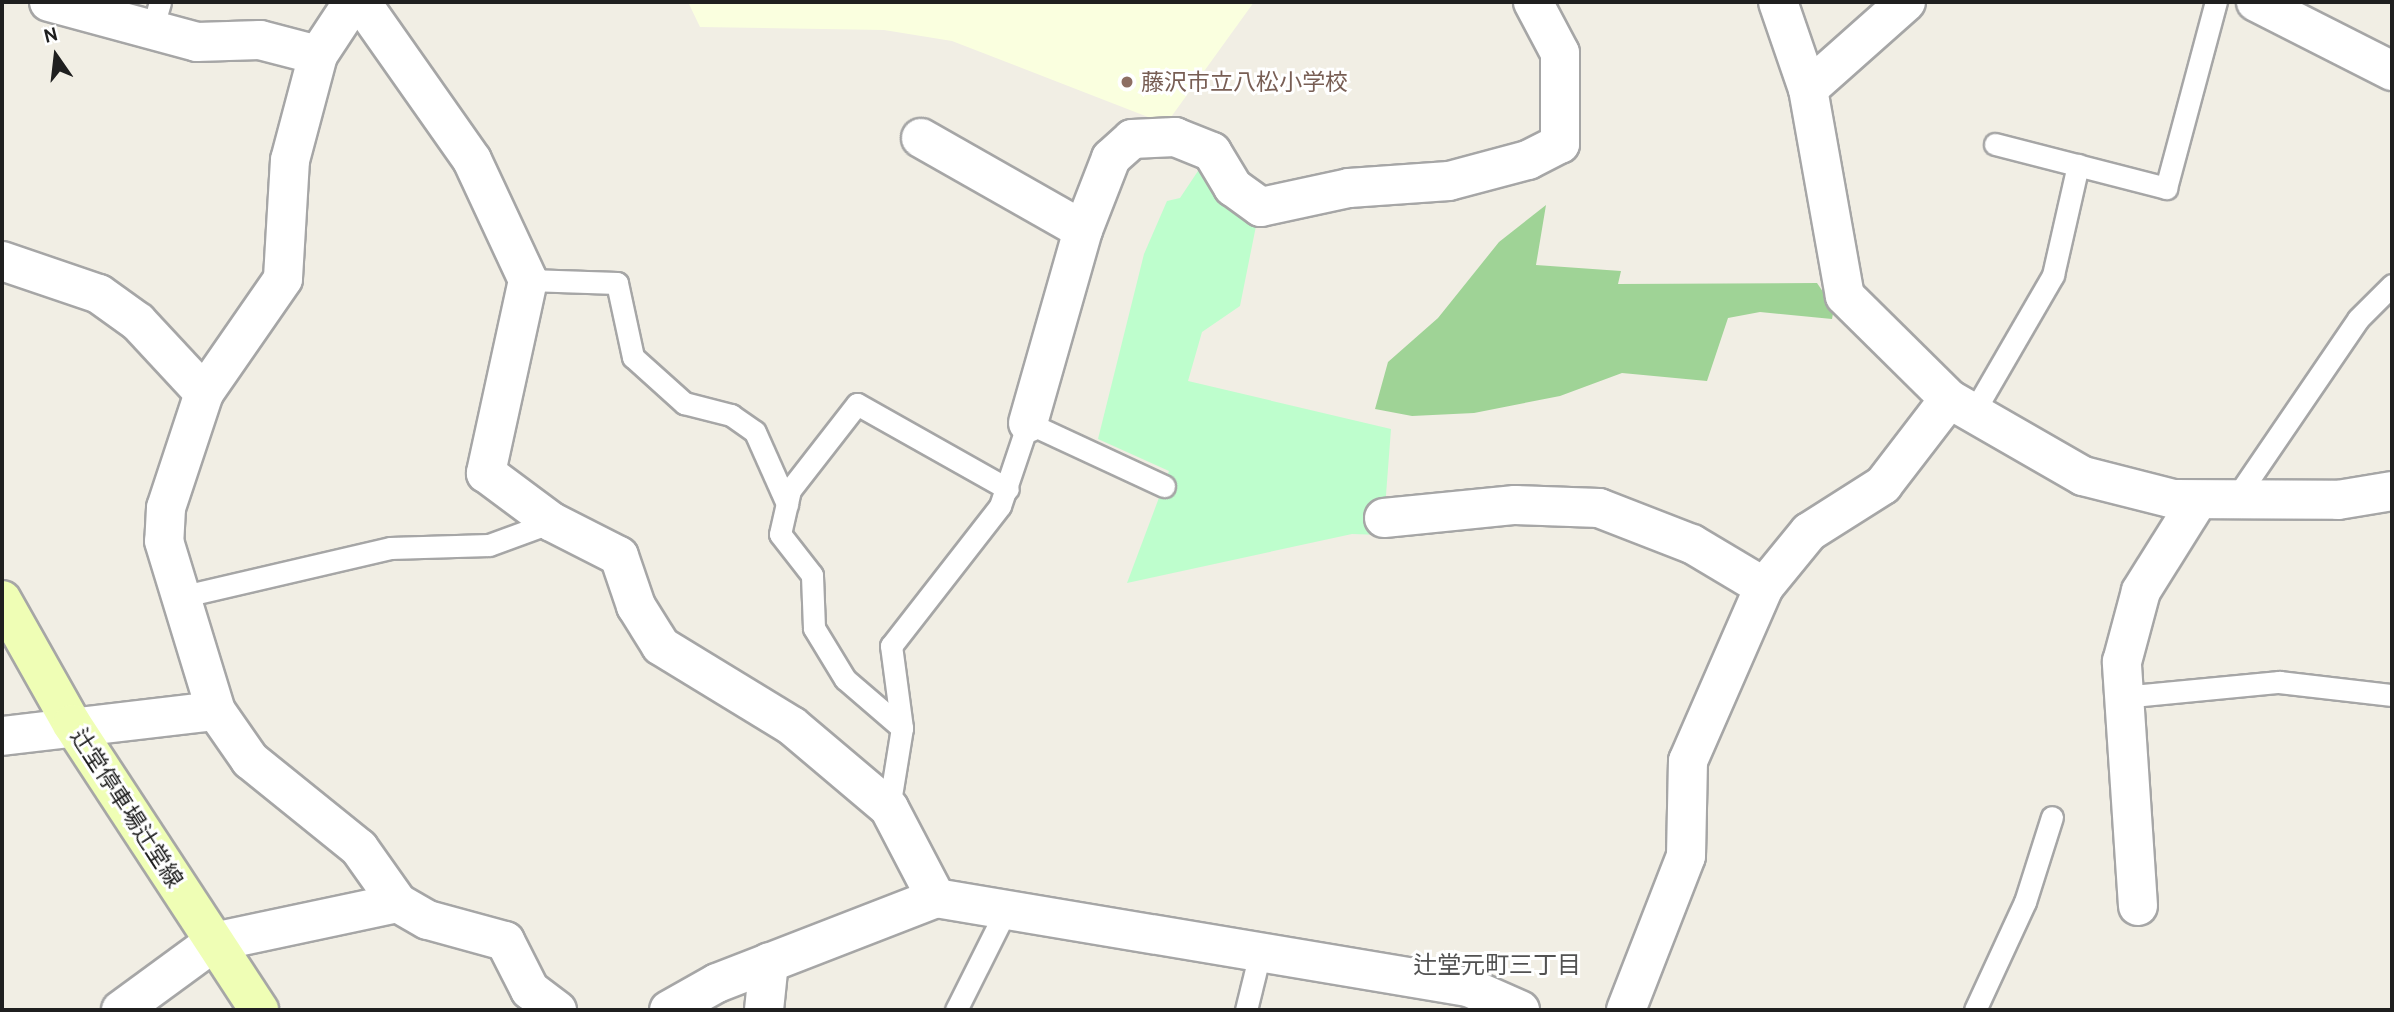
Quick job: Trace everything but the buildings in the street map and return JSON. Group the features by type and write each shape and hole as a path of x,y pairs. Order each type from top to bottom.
{"main road":[{"name":"辻堂停車場辻堂線","path":"2,600 72,723 259,1010"}],"street":[{"path":"49,2 156,16 197,42 261,40 318,55"},
{"path":"353,2 318,55 290,160 283,279 204,393 166,508 164,541 216,711 250,760 359,848 398,903 428,920 505,941 530,990 556,1010"},
{"path":"361,2 472,160 528,280 486,473 552,522 619,556 636,606 661,646 792,726 889,808 936,898"},
{"path":"1028,423 1083,230 1111,158 1132,139 1175,136 1212,152 1233,187 1261,207 1349,188 1449,181 1528,160 1560,144 1560,53 1533,2"},
{"path":"1779,2 1808,89 1845,296 1961,407 2083,476 2216,501 2338,500 2392,491"},
{"path":"1808,89 1906,2"},
{"path":"2256,2 2392,71"},
{"path":"921,138 973,150 1083,230"},
{"path":"2,261 99,294 138,322 204,393"},
{"path":"1626,1010 1686,856 1688,761 1764,587 1809,532 1884,485 1961,407"},
{"path":"2138,906 2122,697 2122,662 2141,591 2216,501"},
{"path":"1384,518 1515,505 1599,508 1692,544 1764,587"},
{"path":"2,736 72,723 216,711"},
{"path":"669,1010 769,962 936,898 1131,926 1259,953 1468,987 1520,1010"},
{"path":"121,1010 214,942 398,903"},
{"path":"764,1010 769,962"}],"lane":[{"path":"1995,144 2166,188 2216,2"},
{"path":"1961,407 2053,275 2078,165"},
{"path":"528,280 617,283 633,357 684,403 731,415 755,432 787,504"},
{"path":"2216,501 2358,319 2392,285"},
{"path":"902,728 845,680 814,628 811,575 780,534 790,490 857,404 1008,489"},
{"path":"889,808 902,728 891,646 1008,489 1028,423 1164,486"},
{"path":"180,597 390,548 489,545 552,522"},
{"path":"2122,697 2279,682 2392,695"},
{"path":"1975,1010 2025,902 2052,817"},
{"path":"956,1010 1006,910"},
{"path":"1246,1010 1259,953"}],"shaded area":[{"name":"藤沢市立八松小学校","path":"688,2 1254,2 1166,124 952,41 884,30 700,27"}],"green space":[{"path":"1200,168 1257,221 1240,306 1202,332 1188,381 1391,429 1383,535 1352,534 1127,583 1169,471 1098,439 1144,254 1167,201 1180,198"},
{"path":"1546,205 1536,265 1621,271 1618,284 1817,283 1834,308 1832,319 1760,312 1728,318 1707,381 1622,373 1560,396 1474,413 1412,416 1375,409 1388,362 1438,318 1499,242"}],"place":[{"name":"藤沢市立八松小学校","path":"1127,82"}],"district":[{"name":"辻堂元町三丁目","path":"1497,965"}]}
